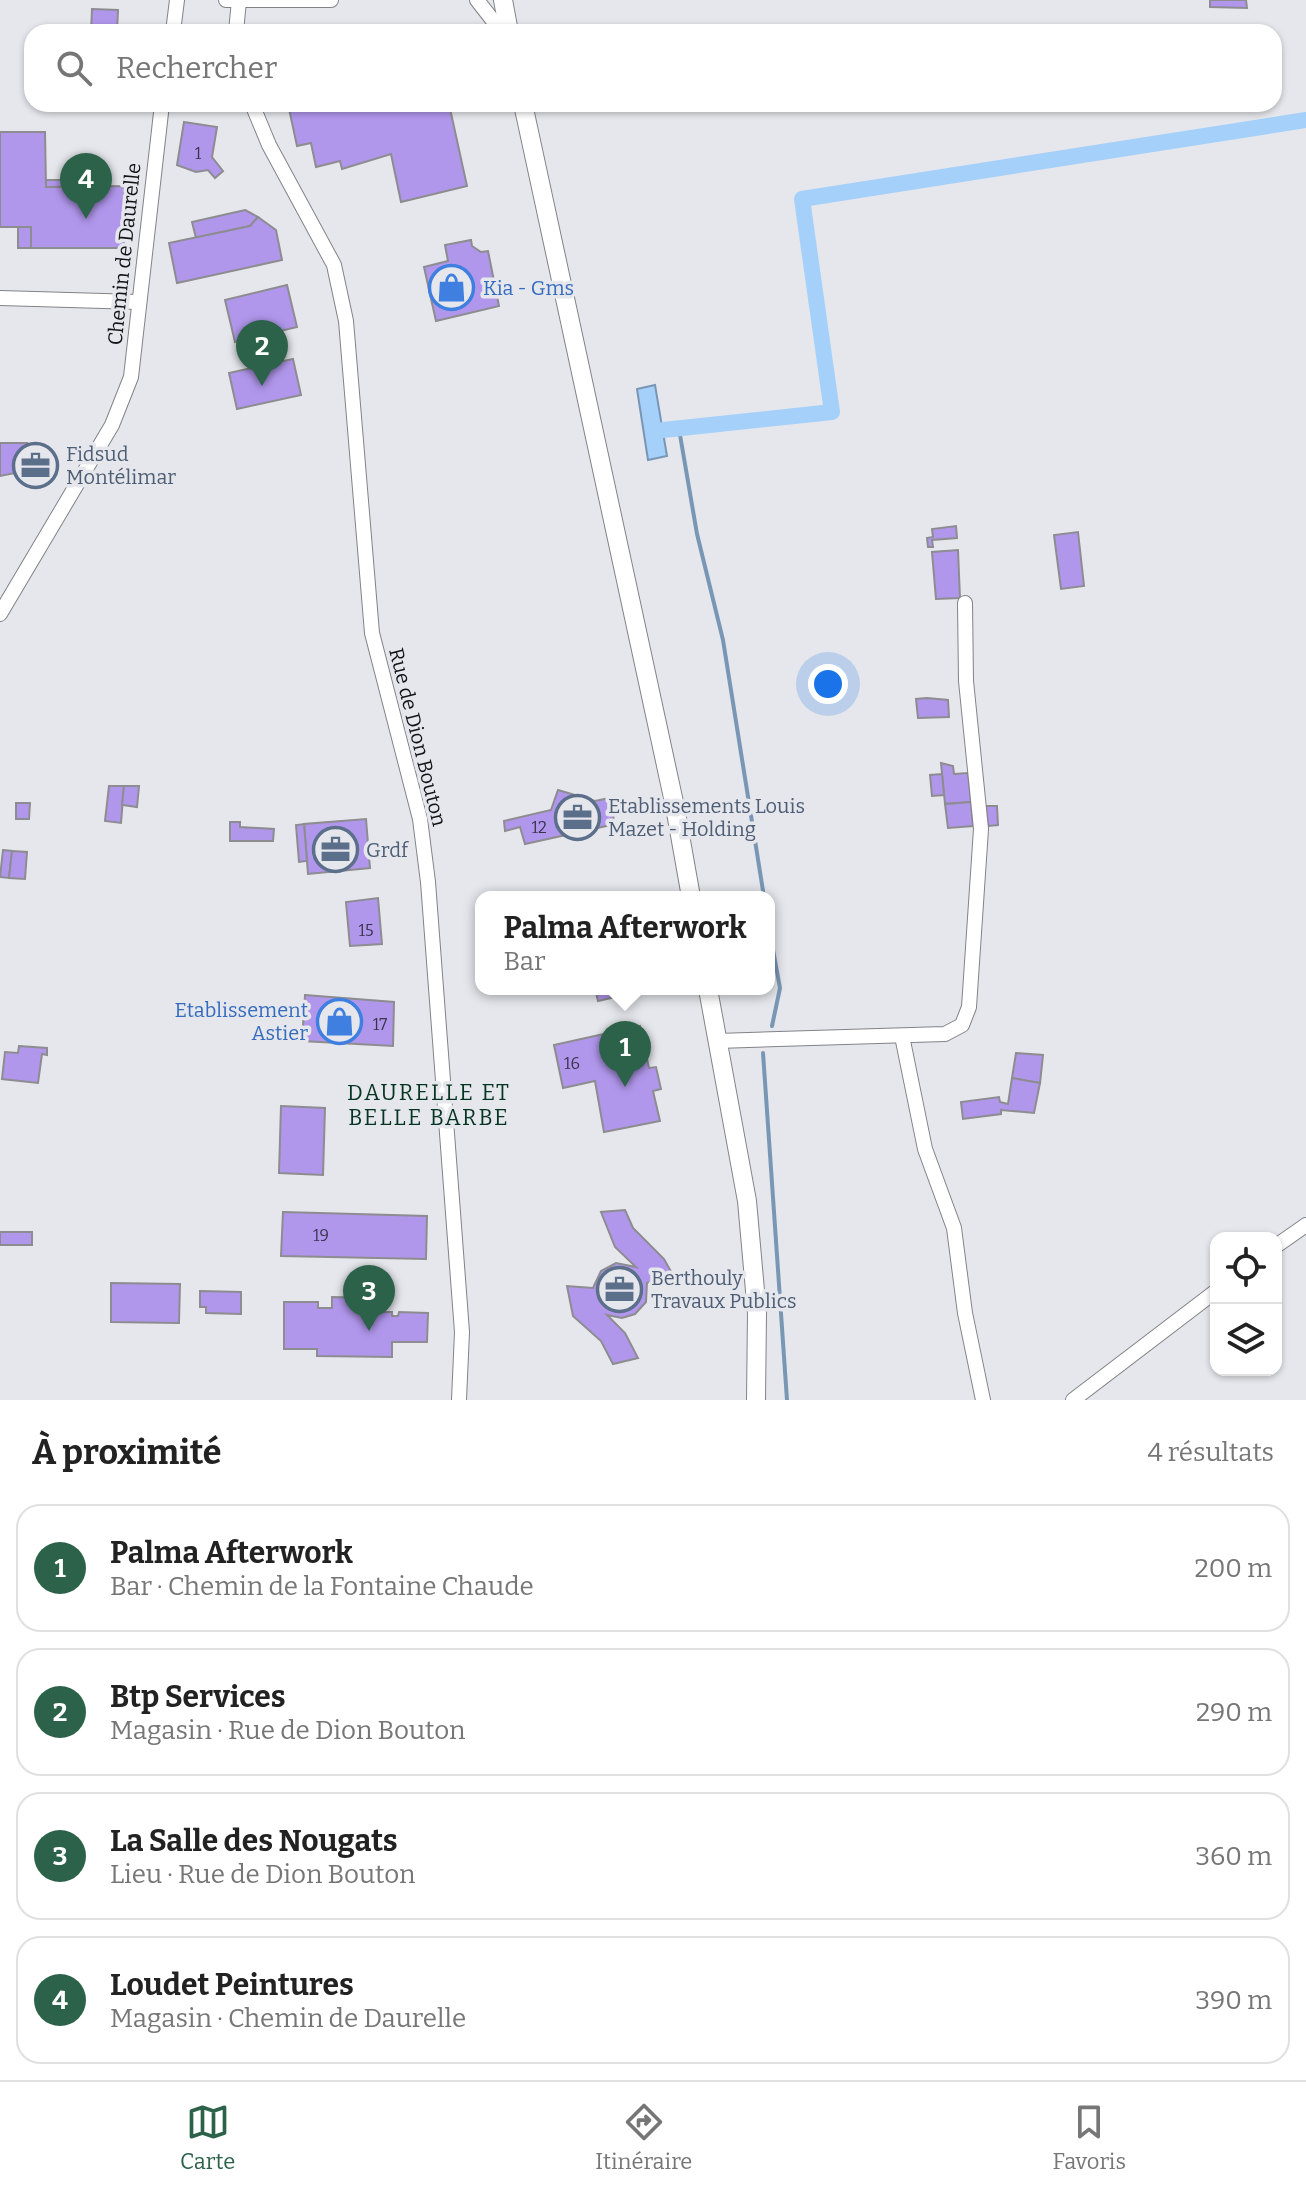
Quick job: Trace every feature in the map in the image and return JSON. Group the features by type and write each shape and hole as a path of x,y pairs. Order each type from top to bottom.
{"main road":[{"path":"503,0 508,24"},
{"path":"525,112 675,807 690,891"},
{"path":"709,995 747,1201 757,1313 756,1400"}],"street":[{"path":"174,24 177,0"},
{"path":"236,24 235,0 331,0"},
{"path":"477,0 498,24"},
{"name":"Chemin de Daurelle","path":"0,614 112,425 131,377 161,112"},
{"name":"Rue de Dion Bouton","path":"255,112 269,145 334,265 346,321 372,633 420,819 428,882 462,1332 459,1400"},
{"path":"0,298 138,302"},
{"path":"717,1041 945,1034 962,1025 969,1007 981,829 966,681 965,603"},
{"path":"902,1036 925,1149 954,1228 965,1313 983,1400"},
{"path":"1282,1242 1306,1225"},
{"path":"1073,1400 1210,1296"}],"water":[{"path":"655,385 667,456 648,460 637,389"}],"building":[{"path":"1210,0 1246,0 1247,8 1210,7"},
{"path":"92,9 118,10 117,24 91,24"},
{"path":"290,112 451,112 467,186 401,202 391,154 342,169 340,161 316,167 311,143 297,146"},
{"path":"184,122 217,127 212,157 223,171 215,178 208,170 196,172 177,165"},
{"path":"0,132 45,132 46,187 124,186 124,248 31,248 31,227 0,227"},
{"path":"46,180 100,180 99,186 46,187"},
{"path":"245,210 258,217 250,226 196,238 192,222"},
{"path":"258,217 276,230 282,260 177,283 169,243 250,226"},
{"path":"18,227 31,227 31,248 18,248"},
{"path":"471,240 472,246 481,252 488,251 499,306 436,321 424,267 448,261 445,245"},
{"path":"287,285 297,327 235,342 225,300"},
{"path":"293,359 301,395 237,409 229,373"},
{"path":"0,443 27,443 20,472 0,476"},
{"path":"27,450 48,451 48,467 42,477 20,477"},
{"path":"956,526 957,538 932,540 933,547 928,547 927,538 933,537 932,529"},
{"path":"1078,532 1084,586 1061,589 1054,535"},
{"path":"958,550 960,598 936,599 932,552"},
{"path":"916,699 948,700 949,717 918,718"},
{"path":"941,763 953,766 954,774 968,773 971,802 945,804"},
{"path":"942,774 944,795 932,796 930,775"},
{"path":"109,786 124,786 121,823 105,821"},
{"path":"124,786 139,786 137,807 122,805"},
{"path":"558,790 595,801 614,797 613,834 611,825 525,844 520,827 505,831 504,821 551,810"},
{"path":"971,802 973,826 948,828 945,804"},
{"path":"16,803 30,803 29,819 16,819"},
{"path":"986,806 997,806 998,825 988,826"},
{"path":"366,819 370,868 308,874 304,824"},
{"path":"230,822 240,822 240,827 274,829 273,841 230,841"},
{"path":"304,824 307,861 299,862 296,825"},
{"path":"3,850 12,851 9,878 0,877"},
{"path":"12,851 27,852 25,879 9,878"},
{"path":"378,898 382,944 350,946 346,902"},
{"path":"305,995 394,1002 393,1046 302,1041"},
{"path":"596,995 624,995 598,1001"},
{"path":"640,1026 649,1068 656,1067 661,1089 653,1091 660,1121 604,1132 595,1081 563,1088 554,1045"},
{"path":"19,1046 47,1048 47,1055 42,1054 38,1083 2,1079 5,1052 18,1053"},
{"path":"1016,1053 1043,1055 1040,1083 1012,1078"},
{"path":"1012,1078 1040,1083 1034,1113 1001,1110 1001,1114 963,1119 961,1102 999,1097 1000,1102 1008,1104"},
{"path":"281,1106 325,1108 323,1175 279,1173"},
{"path":"625,1210 633,1228 664,1259 673,1275 647,1283 646,1302 635,1314 622,1318 607,1315 625,1333 638,1358 613,1364 601,1341 573,1316 567,1286 593,1288 601,1271 616,1263 636,1267 615,1247 601,1212"},
{"path":"283,1212 427,1216 426,1259 281,1256"},
{"path":"0,1232 32,1232 32,1245 0,1245"},
{"path":"111,1283 180,1284 179,1323 111,1322"},
{"path":"200,1291 241,1292 241,1314 206,1313 206,1307 200,1307"},
{"path":"332,1297 369,1298 369,1302 380,1305 383,1312 392,1312 392,1316 398,1316 399,1312 428,1313 427,1342 392,1342 392,1357 317,1356 317,1349 284,1349 284,1302 318,1302 318,1308 332,1308"}],"waterway":[{"path":"663,430 832,412 802,199 1306,120"},
{"path":"679,429 697,534 723,640 763,891"},
{"path":"772,1026 780,988 775,961"},
{"path":"763,1053 787,1400"}],"place":[{"name":"Loudet Peintures","path":"86,219"},
{"name":"Kia - Gms","path":"452,288"},
{"name":"Btp Services","path":"262,386"},
{"name":"Fidsud Montélimar","path":"35,465"},
{"name":"Etablissements Louis Mazet - Holding","path":"577,817"},
{"name":"Grdf","path":"335,850"},
{"name":"Etablissement Astier","path":"339,1021"},
{"name":"Palma Afterwork","path":"625,1087"},
{"name":"Berthouly Travaux Publics","path":"620,1289"},
{"name":"La Salle des Nougats","path":"369,1331"}],"district":[{"name":"DAURELLE ET BELLE BARBE","path":"429,1104"}]}
